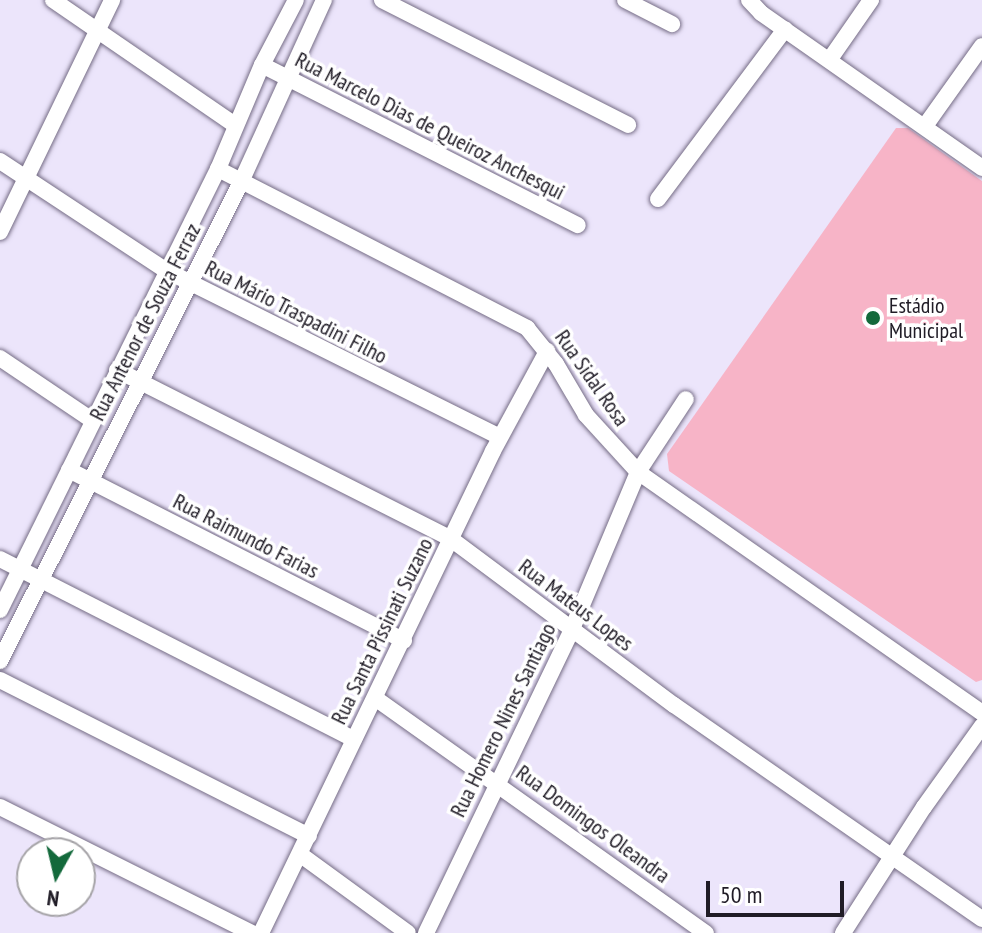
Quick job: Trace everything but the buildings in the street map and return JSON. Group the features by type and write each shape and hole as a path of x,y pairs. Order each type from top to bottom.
{"street":[{"path":"53,0 235,125"},
{"path":"0,232 112,0"},
{"name":"Rua Antenor de Souza Ferraz","path":"0,610 218,169 262,65 296,0"},
{"name":"Rua Antenor de Souza Ferraz","path":"0,661 188,282 241,182 324,0"},
{"path":"382,0 628,125"},
{"path":"625,0 672,24"},
{"path":"749,0 785,29 982,168"},
{"path":"830,59 871,0"},
{"path":"658,199 785,29"},
{"path":"925,126 982,46"},
{"name":"Rua Marcelo Dias de Queiroz Anchesqui","path":"262,65 578,225"},
{"name":"Rua Mário Traspadini Filho","path":"0,161 167,271 500,437"},
{"name":"Rua Sidal Rosa","path":"218,169 527,328 547,351 586,415 638,472 982,713"},
{"name":"Rua Santa Pissinati Suzano","path":"261,933 500,437 547,351"},
{"path":"0,358 92,420"},
{"name":"Rua Mateus Lopes","path":"117,370 451,539 572,629 982,919"},
{"name":"Rua Homero Nines Santiago","path":"426,933 572,629 638,472 686,399"},
{"name":"Rua Raimundo Farias","path":"69,470 404,641"},
{"path":"0,559 18,571 354,739"},
{"path":"0,680 309,836"},
{"name":"Rua Domingos Oleandra","path":"375,698 706,933"},
{"path":"843,933 982,726"},
{"path":"0,807 252,933"},
{"path":"301,855 408,933"}],"shaded area":[{"name":"Estádio Municipal","path":"896,128 908,128 982,181 982,680 976,682 669,471 667,454"}],"place":[{"name":"Estádio Municipal","path":"873,318"}]}
